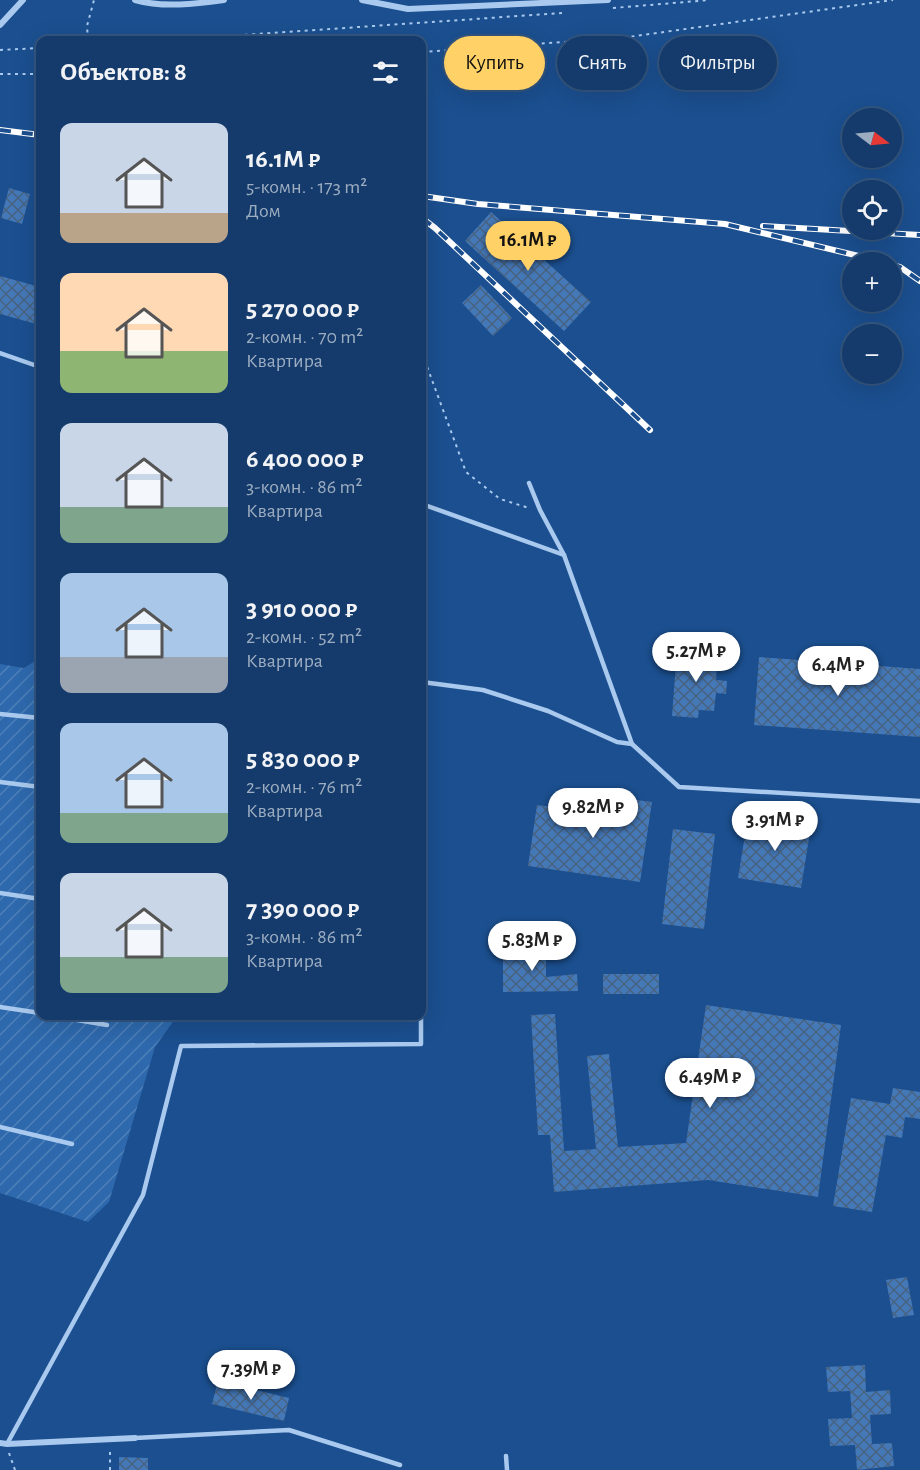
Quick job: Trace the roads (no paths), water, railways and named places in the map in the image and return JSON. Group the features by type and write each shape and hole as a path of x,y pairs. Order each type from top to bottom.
{"street":[{"path":"0,26 23,0"},
{"path":"135,0 147,4 158,4 224,0"},
{"path":"362,0 408,9 608,0"},
{"path":"3,1444 135,1438"}],"lane":[{"path":"0,352 36,366"},
{"path":"529,483 540,510 564,555 632,744 679,787 920,801"},
{"path":"426,505 564,555"},
{"path":"426,683 483,690 548,711 617,742 632,744"},
{"path":"0,714 36,718"},
{"path":"0,782 36,786"},
{"path":"0,893 36,898"},
{"path":"0,1006 36,1012"},
{"path":"77,1020 107,1025"},
{"path":"3,1444 143,1195 181,1046 422,1044 421,1020"},
{"path":"0,1127 72,1144"},
{"path":"135,1438 289,1430 400,1465"},
{"path":"506,1456 507,1470"}],"railway":[{"path":"0,130 36,134"},
{"path":"426,197 478,204 725,224 842,252"},
{"path":"426,221 650,430"},
{"path":"763,226 920,235"},
{"path":"902,268 920,281"}]}
